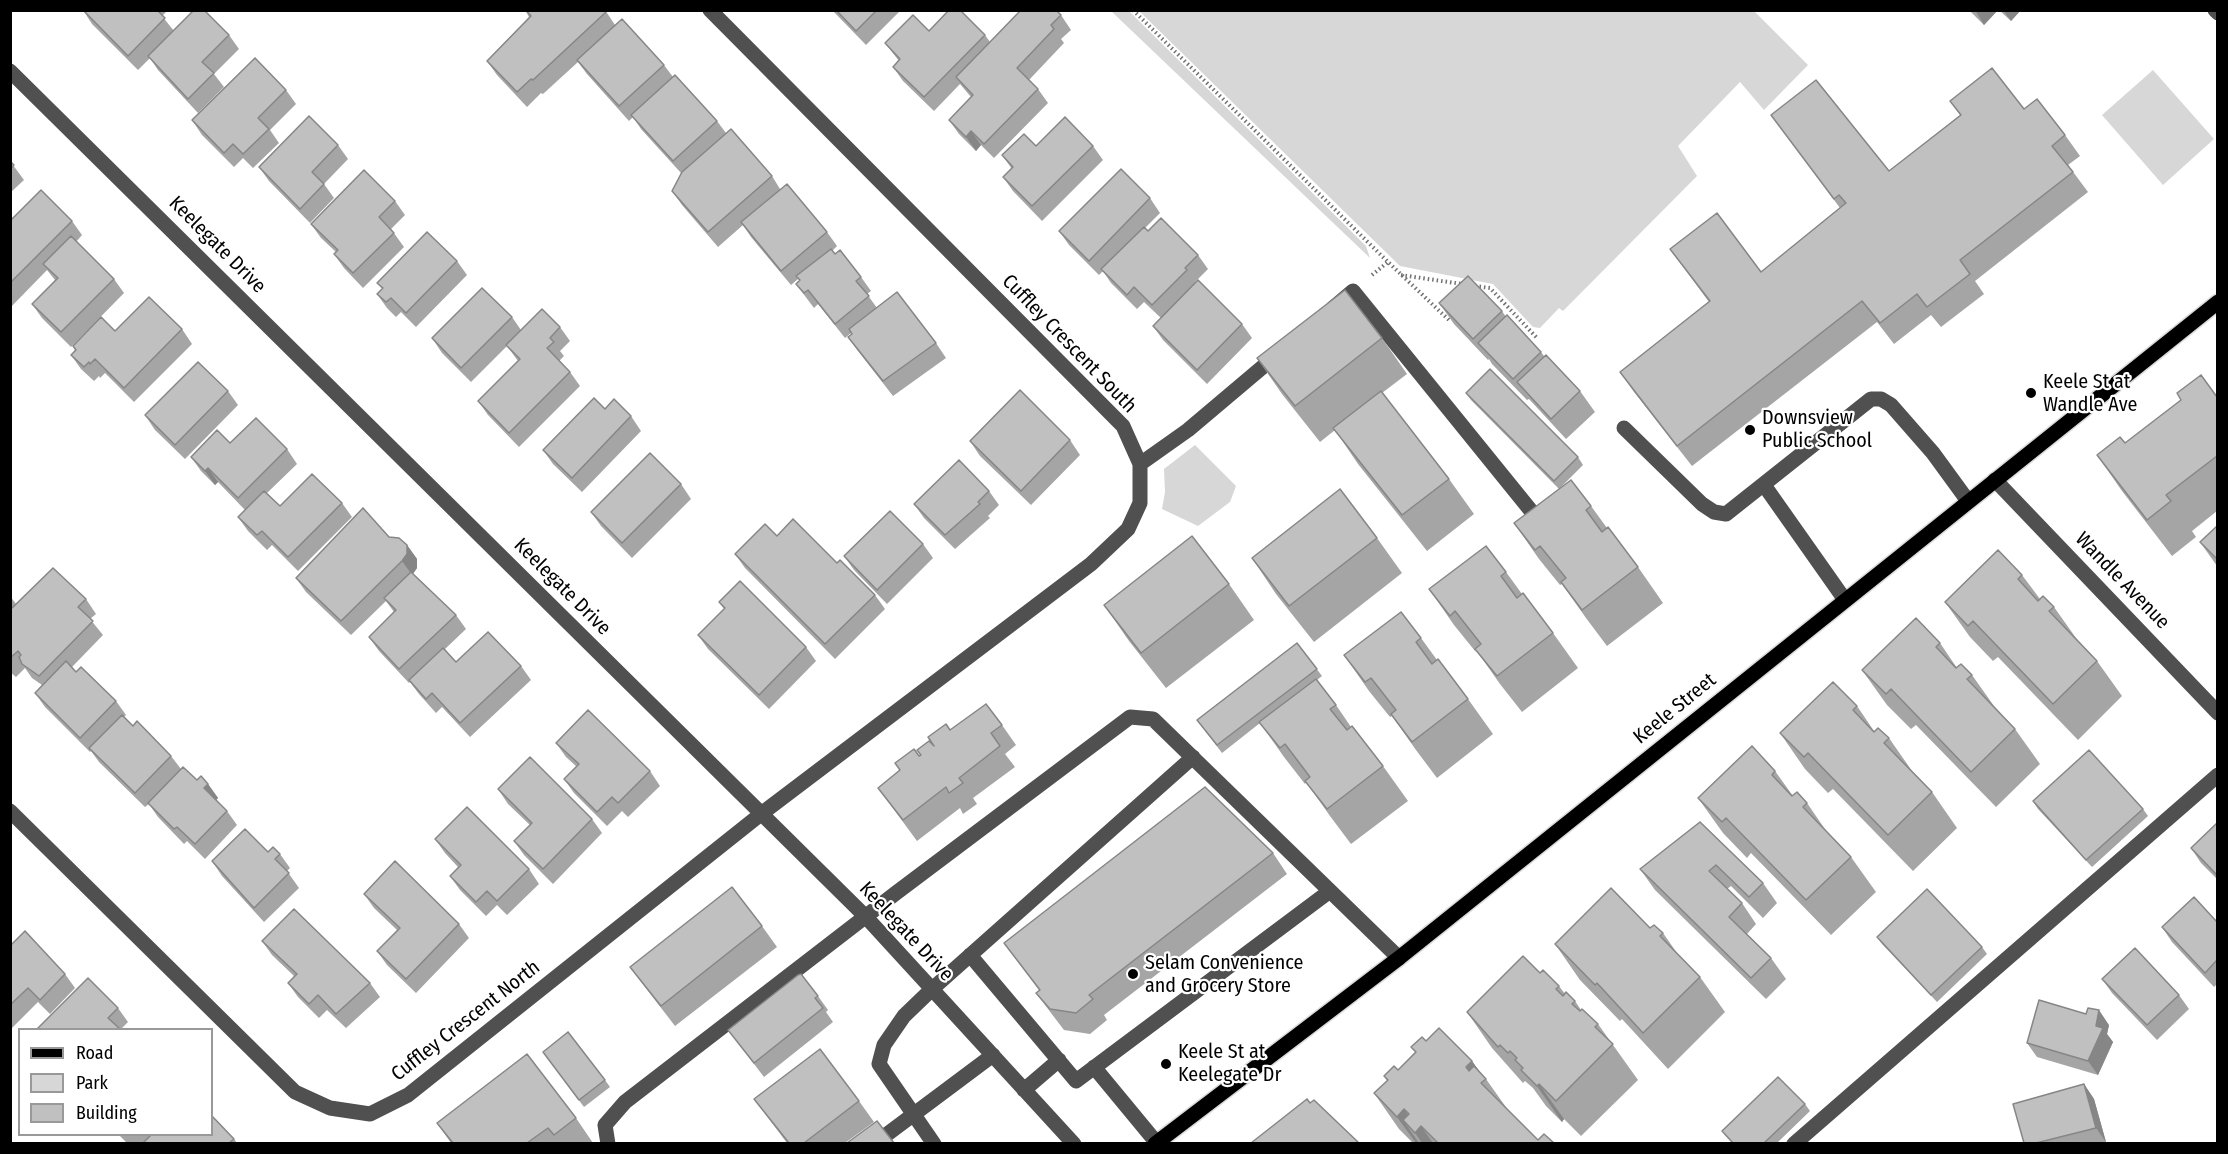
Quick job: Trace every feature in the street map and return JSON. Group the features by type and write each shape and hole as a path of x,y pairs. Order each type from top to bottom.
{"main road":[{"name":"Keele Street","path":"1155,1143 1399,958 2217,302"}],"street":[{"name":"Cuffley Crescent South","path":"710,10 1123,426 1140,464 1140,503 1128,529 1091,564 761,814"},
{"name":"Keelegate Drive","path":"10,70 866,917 1074,1143"},
{"path":"1325,314 1353,291 1532,512"},
{"path":"1140,464 1188,430 1288,345"},
{"path":"1624,428 1702,504 1714,512 1725,514 1734,510 1871,399 1881,399 1892,405 1933,453 1968,501"},
{"name":"Wandle Avenue","path":"1995,480 2217,712"},
{"path":"1764,485 1845,600"},
{"path":"608,1143 605,1125 626,1102 1130,717 1153,719 1399,958"},
{"path":"934,1143 912,1115 879,1064 884,1045 904,1016 931,990 1193,757"},
{"path":"1794,1143 2217,775"},
{"name":"Cuffley Crescent North","path":"10,811 295,1092 330,1108 369,1114 408,1095 761,814"},
{"path":"970,955 1076,1081 1330,891"},
{"path":"874,1143 993,1055"},
{"path":"1024,1089 1059,1060"},
{"path":"1094,1067 1155,1143"}],"path":[{"path":"1133,10 1401,275 1452,322"},
{"path":"1401,275 1490,288 1537,338"}],"green space":[{"path":"1111,11 1129,11 1366,246 1370,258"},
{"path":"1139,11 1754,11 1808,65 1764,110 1740,82 1678,146 1697,176 1563,311 1559,308 1540,328 1533,327 1493,284 1400,266"},
{"path":"2153,70 2214,139 2163,185 2102,115"},
{"path":"1195,445 1236,486 1230,502 1198,526 1162,509 1165,492 1164,469"}],"building":[{"path":"83,10 157,10 165,18 128,56"},
{"path":"194,10 204,10 229,35 202,62 214,73 188,99 148,56"},
{"path":"526,10 605,10 606,12 517,92 487,61 531,16"},
{"path":"836,10 877,10 856,31"},
{"path":"949,10 960,10 985,35 924,97 893,67 900,59 885,43 913,15 929,31"},
{"path":"1021,10 1056,10 1061,15 1051,25 1054,29 1017,68 1038,89 984,144 971,131 966,137 949,120 973,95 956,77"},
{"path":"622,19 664,65 619,106 577,60"},
{"path":"255,58 286,90 258,118 269,129 243,154 233,144 224,153 192,120"},
{"path":"1992,68 2024,109 2037,99 2065,135 2052,146 2073,172 1960,260 1970,274 1927,307 1917,294 1880,323 1862,301 1677,446 1620,372 1710,301 1670,249 1717,213 1761,272 1846,203 1839,195 1834,199 1771,115 1816,80 1889,171 1961,115 1950,101"},
{"path":"675,75 717,121 673,161 631,115"},
{"path":"309,116 338,145 312,172 324,184 300,209 259,167"},
{"path":"1065,117 1093,146 1032,206 1003,177 1013,167 1002,155 1024,134 1036,146"},
{"path":"731,129 772,176 708,232 672,191 682,172"},
{"path":"1121,169 1150,198 1089,261 1059,231"},
{"path":"364,170 395,201 379,217 394,233 353,273 334,254 338,250 311,224"},
{"path":"787,184 827,232 781,271 741,222"},
{"path":"41,190 72,221 10,283 10,221"},
{"path":"1161,218 1198,255 1185,268 1187,270 1152,305 1134,287 1127,295 1101,269 1144,227 1148,231"},
{"path":"427,232 457,261 406,313 391,298 386,302 377,294 383,288 377,283"},
{"path":"71,236 114,279 61,332 32,304 58,278 43,264"},
{"path":"831,249 835,254 840,250 861,277 856,281 869,296 835,324 808,290 804,293 796,284 800,280 796,276"},
{"path":"1468,276 1502,311 1473,339 1439,303"},
{"path":"1198,280 1242,324 1197,370 1153,326"},
{"path":"482,288 512,317 461,368 432,338"},
{"path":"1345,290 1382,338 1295,406 1257,358"},
{"path":"897,292 936,343 883,381 848,337 852,334 849,329"},
{"path":"149,297 182,329 124,388 95,359 84,367 71,355 76,350 73,346 101,317 115,331"},
{"path":"542,309 560,327 550,338 554,342 547,348 570,372 509,433 478,401 520,359 506,345"},
{"path":"1507,315 1541,352 1513,379 1478,343"},
{"path":"1546,355 1580,391 1551,419 1517,382"},
{"path":"198,362 228,391 175,445 145,415"},
{"path":"1490,369 1578,457 1554,481 1466,393"},
{"path":"2201,375 2217,397 2217,456 2166,495 2171,501 2147,520 2097,455 2120,437 2125,443 2181,400 2177,393"},
{"path":"1020,390 1070,440 1021,491 970,441"},
{"path":"1381,391 1449,479 1402,515 1333,428"},
{"path":"594,398 605,409 614,399 631,416 572,478 543,450"},
{"path":"256,418 287,449 238,498 208,468 205,471 191,457 217,430 230,443"},
{"path":"650,453 681,484 622,543 591,512"},
{"path":"959,460 989,491 978,502 980,504 945,535 914,504"},
{"path":"312,474 342,503 288,557 262,531 257,535 238,517 264,491 280,506"},
{"path":"1571,480 1591,506 1586,510 1602,532 1608,527 1638,567 1582,610 1561,582 1566,578 1540,546 1535,550 1514,523"},
{"path":"1340,489 1377,538 1289,606 1252,558"},
{"path":"363,508 389,537 399,538 407,545 407,554 341,621 296,578"},
{"path":"890,511 923,544 877,590 844,556"},
{"path":"793,519 837,563 840,560 875,595 825,644 735,554 765,524 777,536"},
{"path":"2217,526 2217,559 2200,542"},
{"path":"1192,536 1229,584 1141,653 1104,605"},
{"path":"1486,546 1506,572 1501,576 1517,598 1523,593 1553,633 1497,676 1475,649 1481,644 1455,611 1450,616 1429,589"},
{"path":"1998,550 2022,575 2018,579 2038,601 2043,596 2054,607 2049,611 2097,661 2053,704 1973,621 1968,626 1945,602"},
{"path":"53,568 86,599 78,607 93,621 39,676 22,664 18,651 10,658 10,610"},
{"path":"411,572 456,615 399,669 369,637 396,610 384,598"},
{"path":"740,581 806,647 759,695 698,635 725,608 719,602"},
{"path":"1401,612 1421,638 1416,642 1432,664 1438,659 1468,699 1412,742 1391,714 1396,710 1371,678 1365,682 1344,655"},
{"path":"1916,618 1940,643 1936,647 1956,668 1961,664 1972,675 1967,679 2015,729 1971,772 1891,689 1886,694 1862,670"},
{"path":"488,632 521,666 460,723 432,693 426,699 409,680 443,648 456,662"},
{"path":"1297,643 1317,669 1217,745 1197,720"},
{"path":"66,661 76,672 81,667 116,701 80,738 35,693"},
{"path":"1316,679 1336,705 1330,709 1347,730 1352,726 1383,766 1327,809 1305,781 1310,777 1285,744 1280,748 1259,722"},
{"path":"1833,682 1857,706 1853,710 1874,732 1878,728 1889,738 1884,743 1932,792 1888,835 1808,753 1804,757 1780,733"},
{"path":"986,704 1002,725 991,733 1000,746 959,778 963,783 949,793 946,787 903,820 878,788 900,770 895,763 914,749 919,756 921,755 917,750 929,741 934,746 928,737 946,724 950,730"},
{"path":"588,710 650,771 618,803 612,797 597,812 564,779 579,764 556,743"},
{"path":"122,715 133,726 137,721 171,756 135,793 89,748"},
{"path":"1752,746 1775,771 1772,775 1792,796 1797,792 1807,803 1803,807 1851,857 1806,900 1726,818 1722,822 1698,798"},
{"path":"2089,750 2143,809 2086,860 2033,801"},
{"path":"530,757 592,819 543,869 514,841 532,823 498,789"},
{"path":"183,767 197,780 201,776 208,784 204,788 227,811 195,844 177,827 174,829 148,803"},
{"path":"1205,787 1273,853 1089,995 1093,999 1076,1013 1050,1009 1036,993 1040,990 1004,943"},
{"path":"467,807 529,869 497,901 487,891 476,902 450,876 461,865 435,839"},
{"path":"1700,822 1763,883 1749,897 1716,865 1709,871 1742,903 1729,917 1771,958 1751,978 1640,869"},
{"path":"2217,823 2217,875 2191,848"},
{"path":"245,829 268,852 273,847 280,854 275,859 289,873 254,908 212,861"},
{"path":"395,861 459,924 406,979 377,951 400,928 364,894"},
{"path":"732,887 762,926 661,1006 630,967"},
{"path":"1611,888 1650,928 1654,925 1663,933 1660,936 1700,977 1643,1033 1597,983 1595,985 1555,944"},
{"path":"1927,889 1982,947 1931,995 1877,937"},
{"path":"2194,897 2217,922 2217,960 2205,973 2162,927"},
{"path":"294,909 370,983 336,1014 318,995 309,1004 288,983 297,974 262,941"},
{"path":"25,931 65,974 40,1000 28,988 10,1005 10,946"},
{"path":"2135,948 2179,995 2147,1025 2102,979"},
{"path":"1523,956 1540,973 1543,970 1559,986 1556,989 1563,996 1566,992 1575,1001 1572,1004 1580,1011 1582,1009 1598,1024 1595,1027 1613,1044 1556,1101 1521,1070 1523,1068 1510,1051 1508,1053 1500,1045 1498,1047 1467,1012"},
{"path":"801,974 818,996 815,998 823,1008 754,1063 728,1030"},
{"path":"88,978 118,1008 108,1018 119,1028 38,1028"},
{"path":"2039,1000 2086,1014 2088,1008 2099,1010 2096,1026 2103,1028 2088,1061 2027,1043"},
{"path":"1439,1028 1472,1061 1466,1067 1469,1071 1474,1066 1486,1079 1481,1083 1538,1140 1544,1134 1554,1143 1438,1143 1421,1126 1415,1133 1403,1120 1409,1114 1404,1109 1397,1117 1374,1093 1388,1080 1384,1076 1394,1066 1398,1070 1416,1052 1411,1047 1422,1037 1426,1041"},
{"path":"568,1032 605,1080 579,1100 543,1052"},
{"path":"820,1049 859,1101 804,1143 789,1143 754,1099"},
{"path":"527,1054 576,1118 554,1135 548,1128 527,1143 453,1143 437,1123"},
{"path":"1778,1077 1805,1104 1764,1143 1733,1143 1722,1131"},
{"path":"2084,1084 2096,1128 2036,1143 2024,1143 2013,1104"},
{"path":"1307,1099 1310,1103 1314,1100 1359,1143 1251,1143"},
{"path":"213,1117 234,1139 229,1143 143,1143 150,1136 213,1136"},
{"path":"877,1121 894,1143 847,1143"}],"place":[{"name":"Keele St at Wandle Ave","path":"2031,393"},
{"name":"Downsview Public School","path":"1750,430"},
{"name":"Selam Convenience and Grocery Store","path":"1133,974"},
{"name":"Keele St at Keelegate Dr","path":"1166,1064"}]}
